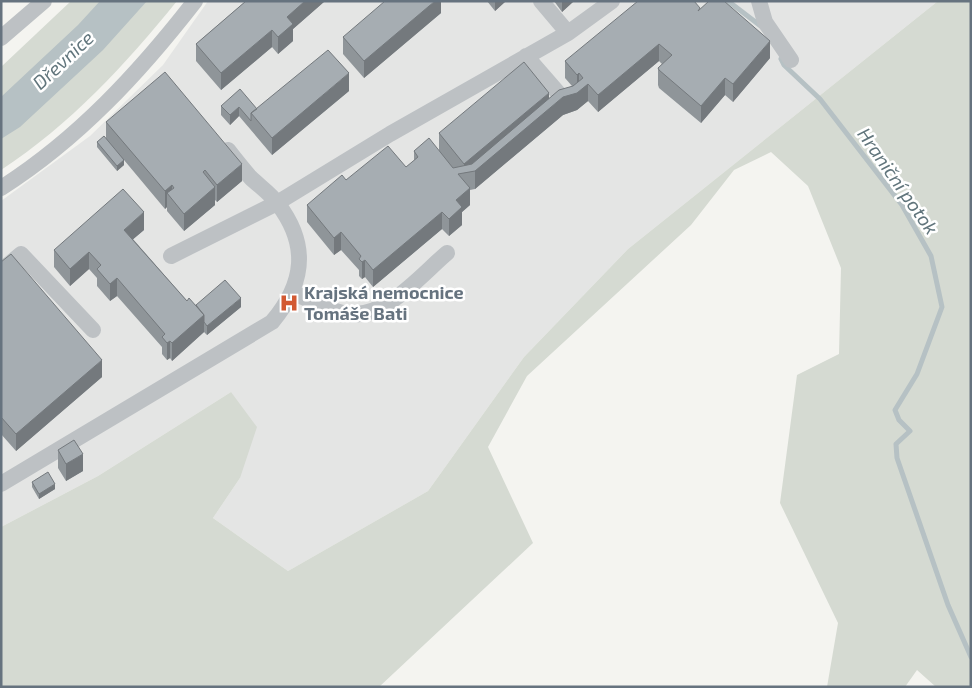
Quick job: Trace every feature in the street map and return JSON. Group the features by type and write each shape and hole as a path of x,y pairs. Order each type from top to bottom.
{"street":[{"path":"3,33 44,1"},
{"path":"1,188 30,170 117,94 152,56 195,1"},
{"path":"541,1 568,33"},
{"path":"172,256 277,203 390,134 568,33 612,1"},
{"path":"759,1 765,22 791,60"},
{"path":"526,56 566,102"},
{"path":"1,484 272,322 286,306 299,274 300,249 293,230 277,203 250,177 220,140"},
{"path":"292,292 348,314 366,313 383,308 447,253"},
{"path":"1,271 21,254 93,330"}],"shaded area":[{"path":"71,1 177,1 96,92 51,133 1,170 1,67"},
{"name":"Krajská nemocnice Tomáše Bati","path":"208,1 938,1 628,249 524,357 428,491 288,571 213,518 240,478 231,392 98,476 1,527 1,201 90,136 163,65"},
{"path":"938,1 971,1 971,687 936,687 917,670 905,687 827,687 838,623 780,503 797,375 839,354 841,268 808,186 771,152 734,170 691,225 527,376 488,447 533,543 379,687 1,687 1,527 98,476 231,392 257,427 240,478 213,518 288,571 428,491 524,357 628,249"}],"water":[{"name":"Dřevnice","path":"100,1 147,1 103,50 20,127 1,139 1,97 78,25"}],"building":[{"path":"246,1 305,1 287,17 293,24 278,37 272,30 221,73 196,44"},
{"path":"385,1 435,1 364,61 343,37"},
{"path":"638,1 694,1 700,8 698,11 709,1 724,1 770,41 733,84 725,78 701,106 659,70 658,68 672,55 659,44 598,95 588,84 577,93 563,97 475,171 458,174 470,188 456,200 462,207 449,219 442,212 373,270 365,260 362,262 359,259 361,256 341,232 334,238 307,205 342,175 346,180 388,146 406,167 418,157 414,151 429,138 453,168 472,164 559,90 573,86 583,78 579,73 577,75 565,61"},
{"path":"328,50 349,73 272,138 251,113"},
{"path":"524,62 549,93 464,164 439,133"},
{"path":"165,72 242,164 217,185 205,170 203,172 215,187 184,214 167,193 174,188 172,185 165,191 106,122"},
{"path":"240,89 257,109 251,113 251,121 239,107 230,115 221,106"},
{"path":"104,136 124,160 117,166 97,142"},
{"path":"123,189 144,212 124,230 187,301 189,298 204,315 172,343 170,341 167,343 162,337 165,334 117,278 110,284 97,269 101,265 89,252 70,269 54,250"},
{"path":"11,254 102,360 16,434 1,417 1,262"},
{"path":"225,280 241,298 207,326 204,322 204,315 196,305"},
{"path":"74,440 83,454 66,464 58,450"},
{"path":"48,472 55,484 39,494 32,482"}],"waterway":[{"name":"Hraniční potok","path":"728,1 762,27"},
{"name":"Hraniční potok","path":"781,59 784,65 820,99 902,205 931,256 942,307 917,374 895,410 899,420 910,431 896,444 897,458 948,605 971,657"}],"place":[{"name":"Krajská nemocnice Tomáše Bati","path":"289,303"}]}
